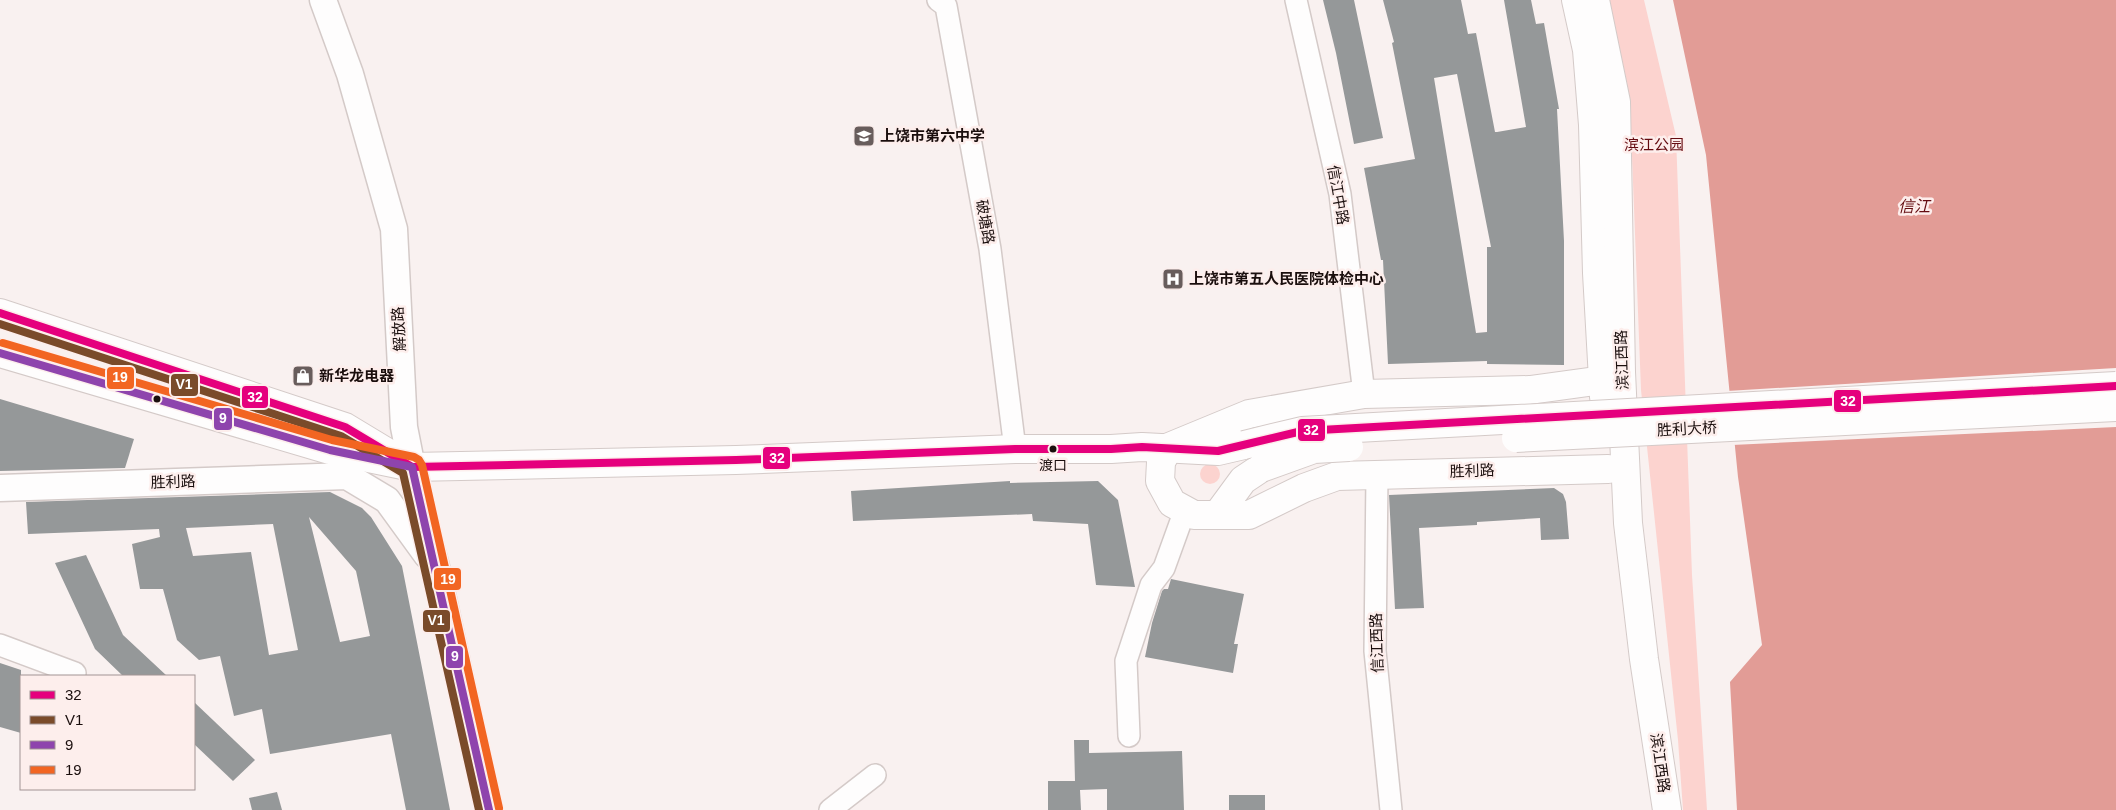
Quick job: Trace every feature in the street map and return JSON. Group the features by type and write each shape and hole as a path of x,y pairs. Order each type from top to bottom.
{"main road":[{"name":"滨江西路","path":"1576,0 1587,50 1594,125 1597,272 1610,497 1627,650 1649,810"},
{"name":"滨江西路","path":"1595,0 1616,102 1621,372 1628,523 1644,660 1667,810"},
{"path":"0,313 346,427 412,467"},
{"path":"0,353 330,450 412,467 736,460 1015,449 1083,450 1140,467 1160,481 1172,503 1185,510"},
{"path":"1160,481 1161,462 1169,447 1249,414 1364,394 1530,390 1603,380"},
{"name":"胜利大桥","path":"1083,450 1169,447 1218,451 1302,431 2116,386"},
{"path":"1530,390 1548,402 1557,415 1561,436 1558,452 1554,461 1546,469"},
{"name":"胜利大桥","path":"1218,514 1243,480 1261,468 1314,449 2116,407"},
{"name":"胜利路","path":"1185,510 1194,515 1248,515 1304,488 1337,476 1546,469 1608,469"}],"street":[{"name":"解放路","path":"323,0 350,74 394,229 404,427 490,810"},
{"name":"破塘路","path":"938,0 946,6 990,249 1015,449"},
{"name":"信江中路","path":"1296,0 1340,194 1364,394"},
{"name":"信江西路","path":"1377,475 1375,651 1391,810"},
{"name":"胜利路","path":"0,488 347,476 387,500 436,567"},
{"path":"1129,736 1126,661 1151,585 1164,568 1185,510"},
{"path":"0,645 75,673"},
{"path":"830,810 875,775"}],"green space":[{"name":"滨江公园","path":"1608,0 1644,0 1676,136 1692,575 1707,810 1683,810 1678,740 1641,390 1631,130"},
{"path":"1206,464 1214,464 1220,470 1220,478 1214,484 1206,484 1200,478 1200,470"}],"water":[{"name":"信江","path":"1673,0 2116,0 2116,810 1737,810 1730,682 1762,645 1738,477 1706,155"}],"pier":[{"path":"2116,368 2116,427 1732,445 1727,391"}],"building":[{"path":"1323,0 1354,0 1383,138 1354,144 1336,53"},
{"path":"1383,0 1461,0 1468,34 1476,33 1495,132 1497,132 1526,127 1504,0 1531,0 1536,24 1544,23 1559,109 1557,109 1564,241 1564,365 1487,364 1487,361 1388,364 1383,260 1381,260 1364,168 1415,159 1392,43 1394,42","holes":["1457,74 1491,247 1487,247 1487,332 1476,333 1434,78"]},
{"path":"0,399 134,439 125,468 0,471"},
{"path":"1010,481 1010,483 1098,481 1118,500 1135,587 1096,585 1088,524 1033,521 1032,514 853,521 851,491"},
{"path":"1554,488 1563,494 1566,502 1569,539 1541,540 1540,518 1477,522 1477,525 1419,528 1424,608 1395,609 1389,495"},
{"path":"330,492 362,508 371,517 402,566 450,810 406,810 391,734 270,754 262,709 234,716 220,656 199,660 177,640 163,589 140,589 132,544 160,537 159,529 28,534 26,502","holes":["309,517 356,571 370,636 340,642","273,524 298,650 269,655 251,552 193,556 186,528"]},
{"path":"86,555 123,635 166,675 122,675 95,649 55,563"},
{"path":"1171,579 1244,594 1234,644 1238,644 1233,673 1145,657 1152,623 1162,591 1168,589"},
{"path":"0,663 21,670 21,675 20,733 0,727"},
{"path":"195,703 255,760 233,781 195,745"},
{"path":"1074,740 1089,740 1089,753 1182,751 1184,810 1107,810 1107,789 1080,790 1081,810 1048,810 1048,781 1075,781"},
{"path":"277,792 282,810 252,810 249,798"},
{"path":"1229,795 1265,795 1265,810 1229,810"}],"transit line":[{"name":"32","path":"0,313 345,427 412,467 736,460 1015,449 1111,449 1142,447 1218,451 1302,431 2116,386"},
{"name":"V1","path":"0,324 341,436 403,473 479,810"},
{"name":"19","path":"3,343 332,440 414,457 419,460 422,465 499,808"},
{"name":"9","path":"0,353 330,450 412,467 489,810"}],"place":[{"name":"上饶市第六中学","path":"864,136"},
{"name":"上饶市第五人民医院体检中心","path":"1173,279"},
{"name":"新华龙电器","path":"303,376"},
{"name":"渡口","path":"1053,449"}]}
